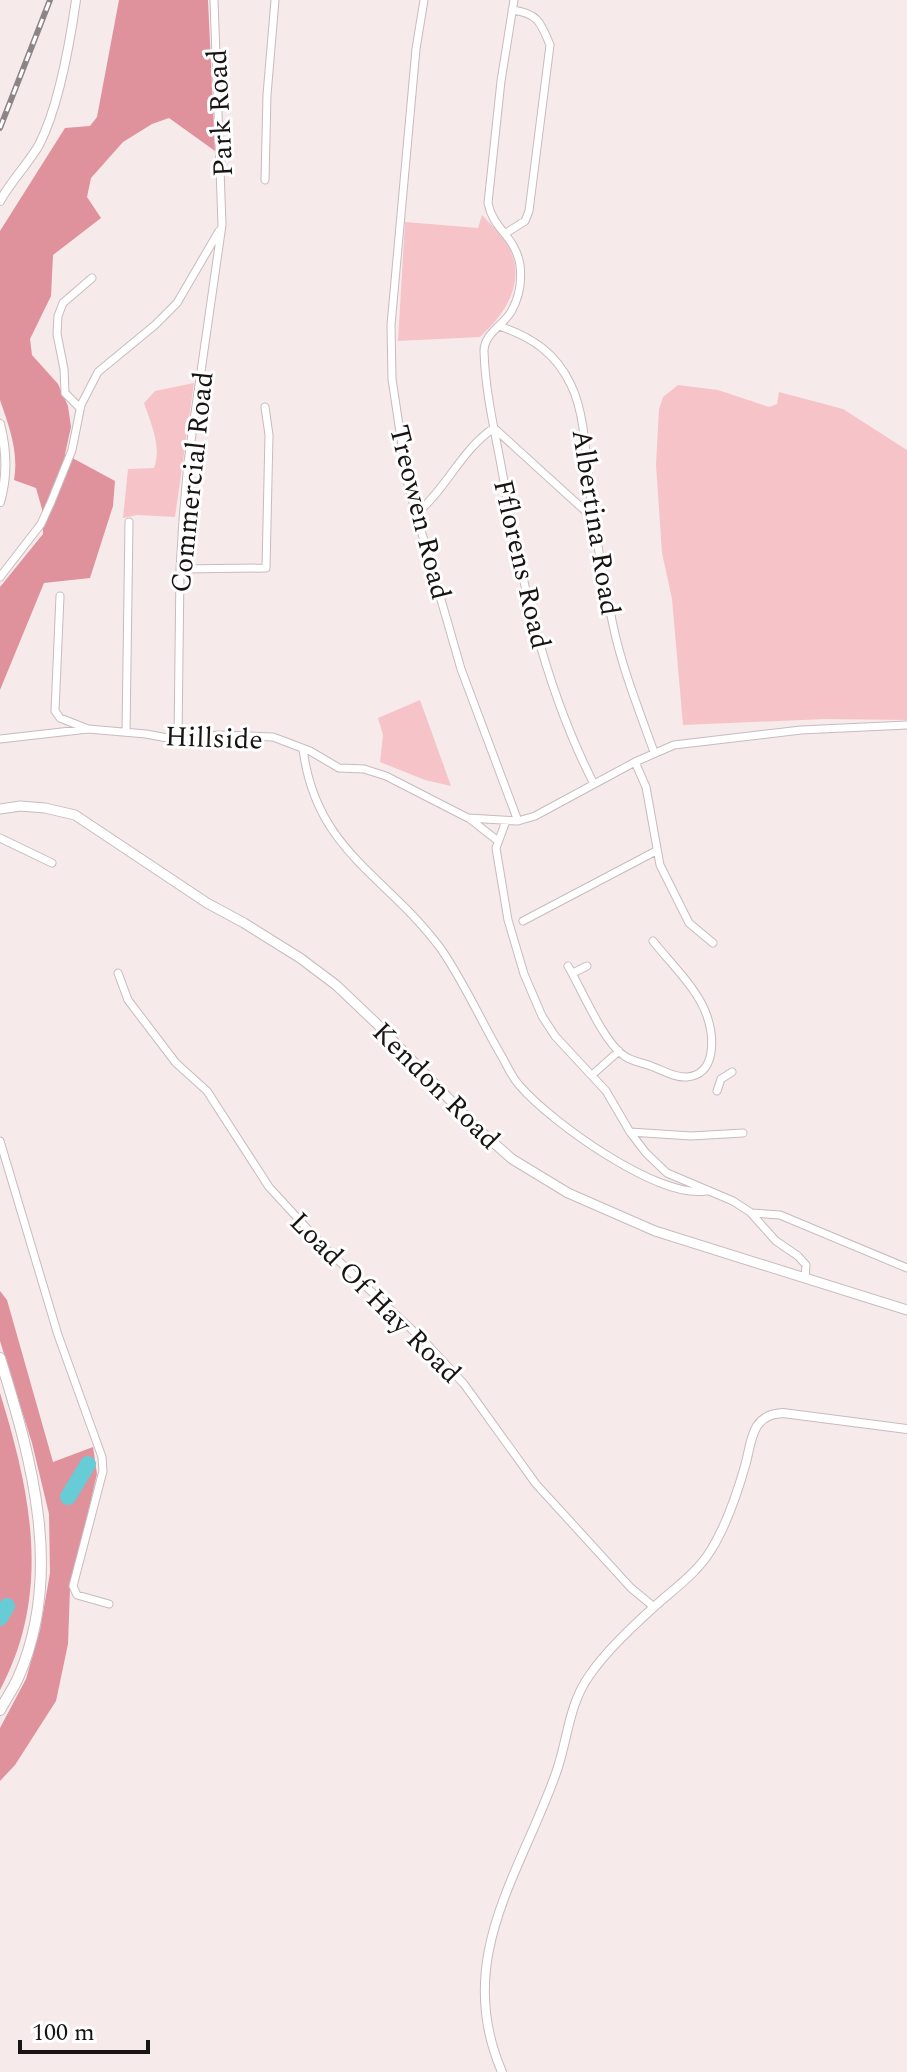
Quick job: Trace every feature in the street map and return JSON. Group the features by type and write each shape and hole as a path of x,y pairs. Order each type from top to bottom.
{"main road":[{"name":"Kendon Road","path":"0,809 20,806 75,815 207,903 300,958 336,985 376,1023 489,1139 512,1159 568,1193 655,1231 907,1310"},
{"path":"0,1358 33,1473 39,1520 40,1576 36,1618 27,1651 18,1679 0,1710"}],"street":[{"path":"0,201 38,145 52,110 76,0"},
{"name":"Park Road","path":"214,0 222,225"},
{"path":"265,180 267,95 275,0"},
{"name":"Treowen Road","path":"424,0 416,49 391,325 392,379 406,474 461,669 518,821"},
{"path":"499,326 511,312 520,290 517,249 491,219 488,203 514,0"},
{"path":"506,233 525,221 529,211 550,45 542,24 529,12 512,10"},
{"path":"0,577 41,524 72,450 80,408 98,372 177,303 222,225"},
{"name":"Commercial Road","path":"178,740 180,569 188,462 222,225"},
{"path":"80,408 65,393 57,334 58,316 63,303 92,278"},
{"name":"Fflorens Road","path":"499,326 488,336 484,347 511,523 557,706 594,784"},
{"name":"Albertina Road","path":"499,326 537,341 555,358 572,387 580,417 593,518 613,626 654,752"},
{"path":"180,569 266,568 269,435 265,407"},
{"path":"0,424 6,445 7,480 0,502"},
{"path":"417,513 494,428 593,518"},
{"path":"126,732 129,522"},
{"path":"60,596 55,711 60,718 88,729"},
{"path":"518,821 535,816 654,752 674,745 801,730 907,725"},
{"name":"Hillside","path":"0,739 88,729 178,740 219,735 273,737 339,768 364,769 386,776 468,818 518,821"},
{"path":"303,749 307,778 330,829 351,856 441,950 519,1086 568,1129 606,1156 651,1179 697,1193 706,1191"},
{"path":"635,762 646,787 660,865 689,923 713,943"},
{"path":"468,818 498,841"},
{"path":"506,821 496,848 508,920 524,974 542,1016 555,1036 606,1091 646,1153 667,1173 733,1201 750,1212 776,1241 806,1265 805,1278"},
{"path":"0,838 52,863"},
{"path":"523,921 656,851"},
{"path":"587,966 570,969 604,1031 623,1056 673,1075 687,1077 701,1071 706,1065 712,1053 711,1032 706,1013 653,941"},
{"name":"Load Of Hay Road","path":"118,973 128,1000 176,1063 207,1091 269,1187 325,1248 426,1343 464,1384 536,1484 631,1588 654,1607"},
{"path":"592,1075 619,1051"},
{"path":"706,1065 721,1079"},
{"path":"717,1091 721,1079 732,1072"},
{"path":"630,1132 691,1136 743,1133"},
{"path":"0,1141 58,1335 102,1457 103,1471 73,1586 77,1595 109,1604"},
{"path":"750,1212 780,1215 907,1268"},
{"path":"502,2072 489,2038 484,2001 489,1951 505,1895 557,1772 572,1705 579,1690 599,1663 684,1581 712,1548 744,1469 754,1432 768,1415 783,1413 907,1429"}],"shaded area":[{"path":"119,0 208,0 215,151 169,118 152,124 123,142 91,178 87,197 101,218 53,255 51,296 30,339 32,355 58,384 68,406 71,427 65,454 115,481 113,506 90,578 44,583 0,690 0,587 43,534 42,509 36,488 14,480 14,449 0,400 0,231 65,128 90,126 97,117"},
{"path":"482,215 503,238 515,265 512,291 500,316 480,337 398,341 405,222 478,228"},
{"path":"194,383 175,517 137,515 123,518 128,469 154,468 156,460 155,436 144,403 155,391"},
{"path":"678,385 718,390 769,407 777,404 779,392 843,409 907,450 907,720 826,719 683,725 672,599 662,553 656,465 659,409 663,397"},
{"path":"420,700 451,786 425,780 380,762 383,735 378,718"},
{"path":"0,1291 7,1300 53,1462 93,1447 97,1474 70,1589 68,1644 56,1701 15,1765 0,1781 0,1728 26,1679 40,1630 50,1573 49,1514 32,1443 0,1341"},
{"path":"0,1393 27,1505 31,1580 26,1617 16,1653 0,1690"}],"waterway":[{"path":"68,1497 88,1464"},
{"path":"0,1618 7,1606"}],"railway":[{"path":"0,128 50,0"}]}
